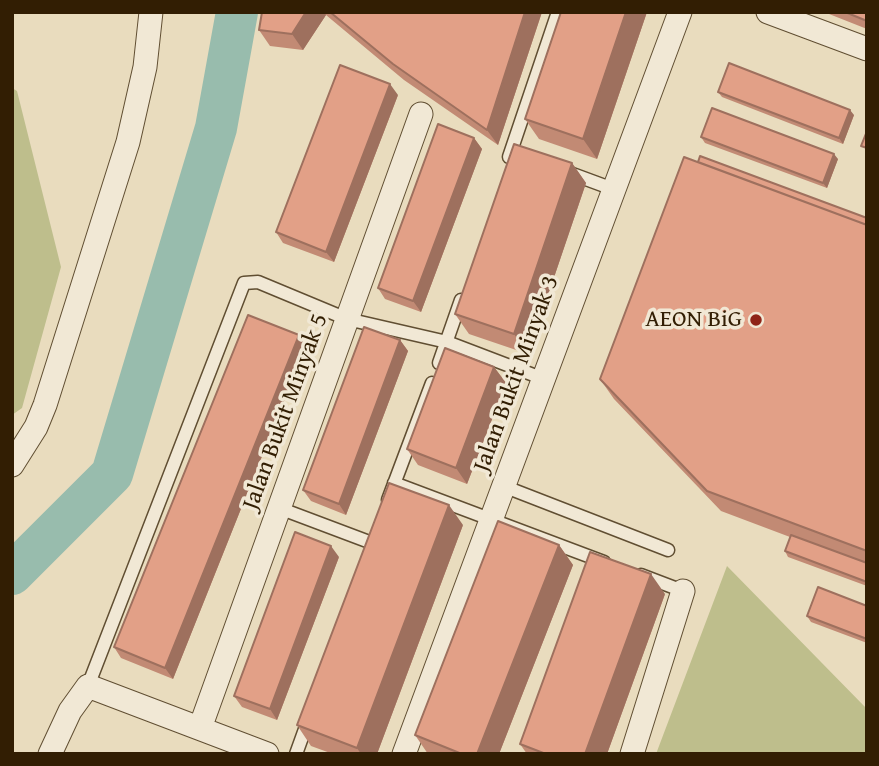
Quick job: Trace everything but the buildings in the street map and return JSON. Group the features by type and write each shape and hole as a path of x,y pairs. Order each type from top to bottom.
{"street":[{"path":"12,465 36,427 45,405 128,142 145,67 151,12"},
{"name":"Jalan Bukit Minyak 3","path":"404,754 680,12"},
{"path":"768,12 867,49"},
{"name":"Jalan Bukit Minyak 5","path":"200,728 421,114"},
{"path":"632,754 683,591"},
{"path":"50,754 70,711 88,686 267,754"}],"lane":[{"path":"514,158 558,12"},
{"path":"550,166 613,189"},
{"path":"88,686 244,282 258,282 347,319 447,342 544,379"},
{"path":"385,507 464,291"},
{"path":"394,482 683,591"},
{"path":"503,486 668,550"},
{"path":"279,508 372,543"},
{"path":"592,572 596,559"},
{"path":"296,754 314,704"}],"green space":[{"path":"12,88 17,91 61,267 22,408 12,415"},
{"path":"727,566 867,709 867,754 656,754"}],"waterway":[{"path":"12,574 112,474 216,128 237,12"}],"place":[{"name":"AEON BiG","path":"756,320"}]}
